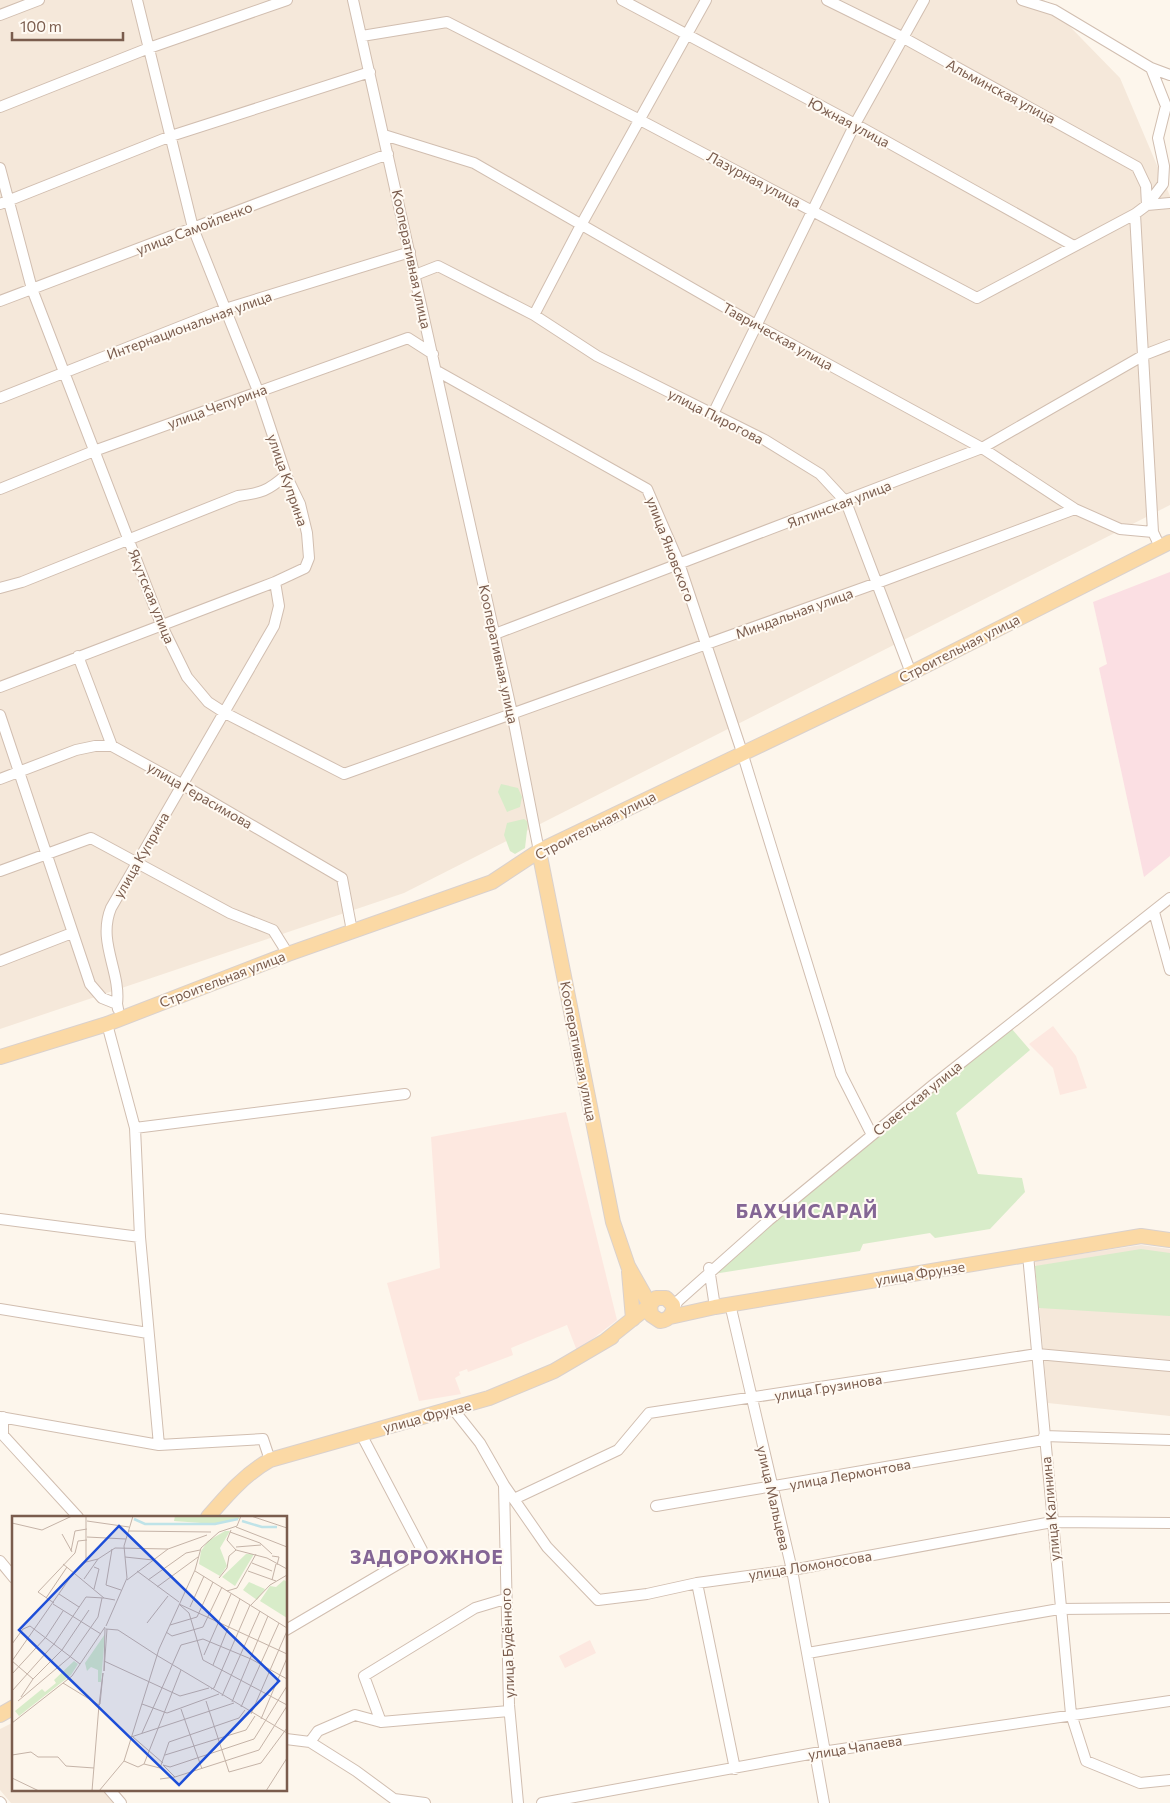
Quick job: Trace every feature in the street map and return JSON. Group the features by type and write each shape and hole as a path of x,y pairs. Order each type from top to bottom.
{"main road":[{"name":"Строительная улица","path":"0,1057 492,882 539,851 910,673 1165,545"},
{"name":"Кооперативная улица","path":"539,851 613,1222 628,1266 664,1307"},
{"name":"улица Фрунзе","path":"209,1516 237,1484 255,1468 270,1460 453,1409 520,1387 554,1371 664,1307 715,1307 1141,1236 1170,1240"},
{"path":"628,1266 633,1319"},
{"path":"605,1341 633,1319 664,1307"},
{"path":"0,1715 12,1708"}],"street":[{"path":"0,14 39,0"},
{"name":"улица Куприна","path":"137,0 193,228 258,391 286,475 300,504 307,533 309,558 305,568 275,582 279,606 274,626 183,785 136,861 111,908 105,928 118,993 114,1015 135,1128 140,1237 159,1445"},
{"path":"0,107 149,48 287,0"},
{"name":"Кооперативная улица","path":"353,0 495,634 539,851"},
{"name":"Южная улица","path":"622,0 855,124 1074,246"},
{"path":"534,315 581,224 706,0"},
{"name":"Альминская улица","path":"827,0 902,37 1137,167 1146,186 1147,206"},
{"path":"713,414 855,124 924,0"},
{"path":"1022,0 1054,10 1151,68 1170,76"},
{"name":"Лазурная улица","path":"362,36 446,22 812,209 976,298 1147,206"},
{"path":"1147,206 1162,184 1164,166 1158,138 1166,106 1151,68"},
{"path":"4,203 171,136 370,72"},
{"name":"Таврическая улица","path":"384,136 474,163 756,325 982,448 1075,509 1120,529 1152,532"},
{"name":"улица Самойленко","path":"0,301 388,154"},
{"name":"Якутская улица","path":"0,168 4,203 32,289 94,451 161,624 187,677 203,697 224,713 344,774 512,713"},
{"path":"1147,206 1170,202"},
{"path":"1135,214 1152,532 1165,545"},
{"name":"Интернациональная улица","path":"0,398 226,309 410,252"},
{"name":"улица Пирогова","path":"415,275 438,266 534,315 597,356 765,440 820,474 846,502 910,673"},
{"name":"улица Чепурина","path":"0,489 94,451 408,338 433,354"},
{"name":"Ялтинская улица","path":"495,634 678,563 846,502 982,448 1144,355 1170,345"},
{"name":"улица Яновского","path":"437,371 647,489 678,563 742,752 841,1074 871,1132"},
{"path":"0,588 22,582 128,538 238,496 261,493 272,488 286,475"},
{"name":"Миндальная улица","path":"512,713 877,583 1075,509"},
{"path":"0,687 275,582"},
{"path":"0,779 76,750 96,746 112,746 78,656"},
{"path":"0,715 90,984 114,1015"},
{"name":"улица Герасимова","path":"112,746 183,785 342,878 352,931"},
{"path":"0,871 91,838 230,913 273,930 288,954"},
{"name":"Советская улица","path":"664,1307 678,1300 709,1269 944,1072 1170,898"},
{"path":"1154,912 1170,970"},
{"path":"0,961 72,933"},
{"path":"135,1128 405,1094"},
{"path":"0,1219 140,1237"},
{"name":"улица Калинина","path":"1028,1255 1059,1609 1071,1714 1086,1761 1140,1784 1170,1780"},
{"path":"709,1269 715,1307"},
{"name":"улица Мальцева","path":"730,1304 771,1487 792,1570 808,1653 824,1803"},
{"path":"0,1309 148,1333"},
{"name":"улица Грузинова","path":"514,1500 618,1450 649,1413 1037,1354 1170,1366"},
{"name":"улица Будённого","path":"453,1409 480,1443 504,1485 505,1599 509,1711 518,1803"},
{"path":"77,1516 3,1435 1,1417 159,1445 263,1439 270,1460"},
{"path":"288,1629 422,1550 361,1434"},
{"name":"улица Лермонтова","path":"656,1506 1044,1438 1170,1440"},
{"name":"улица Ломоносова","path":"504,1485 547,1547 598,1600 647,1594 697,1583 792,1570 1052,1522 1170,1523"},
{"path":"0,1561 12,1576"},
{"path":"697,1583 735,1769"},
{"path":"382,1722 364,1676 475,1608 505,1599"},
{"path":"808,1653 1059,1609 1170,1608"},
{"name":"улица Чапаева","path":"542,1803 820,1752 1170,1701"},
{"path":"310,1742 318,1731 355,1715 382,1722 509,1711"},
{"path":"288,1739 310,1742 356,1771 391,1801 425,1803"},
{"path":"110,1790 121,1803"}],"shaded area":[{"path":"0,0 1044,0 1120,78 1170,196 1170,505 404,893 0,1029"},
{"path":"1170,572 1170,856 1144,877 1099,668 1107,664 1093,602"},
{"path":"1053,1026 1076,1056 1087,1088 1060,1095 1053,1068 1029,1044"},
{"path":"566,1112 617,1320 577,1351 567,1325 511,1348 513,1355 468,1372 467,1369 459,1372 460,1375 455,1378 461,1394 419,1401 387,1283 440,1268 431,1137"},
{"path":"1141,1245 1170,1249 1170,1416 1048,1403 1035,1261"},
{"path":"590,1640 596,1653 565,1668 559,1656"},
{"path":"12,1723 12,1790 110,1790 121,1803 11,1803 0,1790 0,1729"}],"green space":[{"path":"501,784 518,788 522,797 520,807 507,812 498,792"},
{"path":"524,819 528,822 525,848 515,854 510,851 504,835 507,823"},
{"path":"1011,1028 1030,1050 956,1113 978,1174 1022,1178 1025,1192 990,1229 935,1238 930,1233 863,1244 860,1251 707,1275"},
{"path":"1141,1249 1170,1253 1170,1316 1039,1308 1035,1266"}],"district":[{"name":"БАХЧИСАРАЙ","path":"807,1210"},
{"name":"ЗАДОРОЖНОЕ","path":"427,1556"}]}
